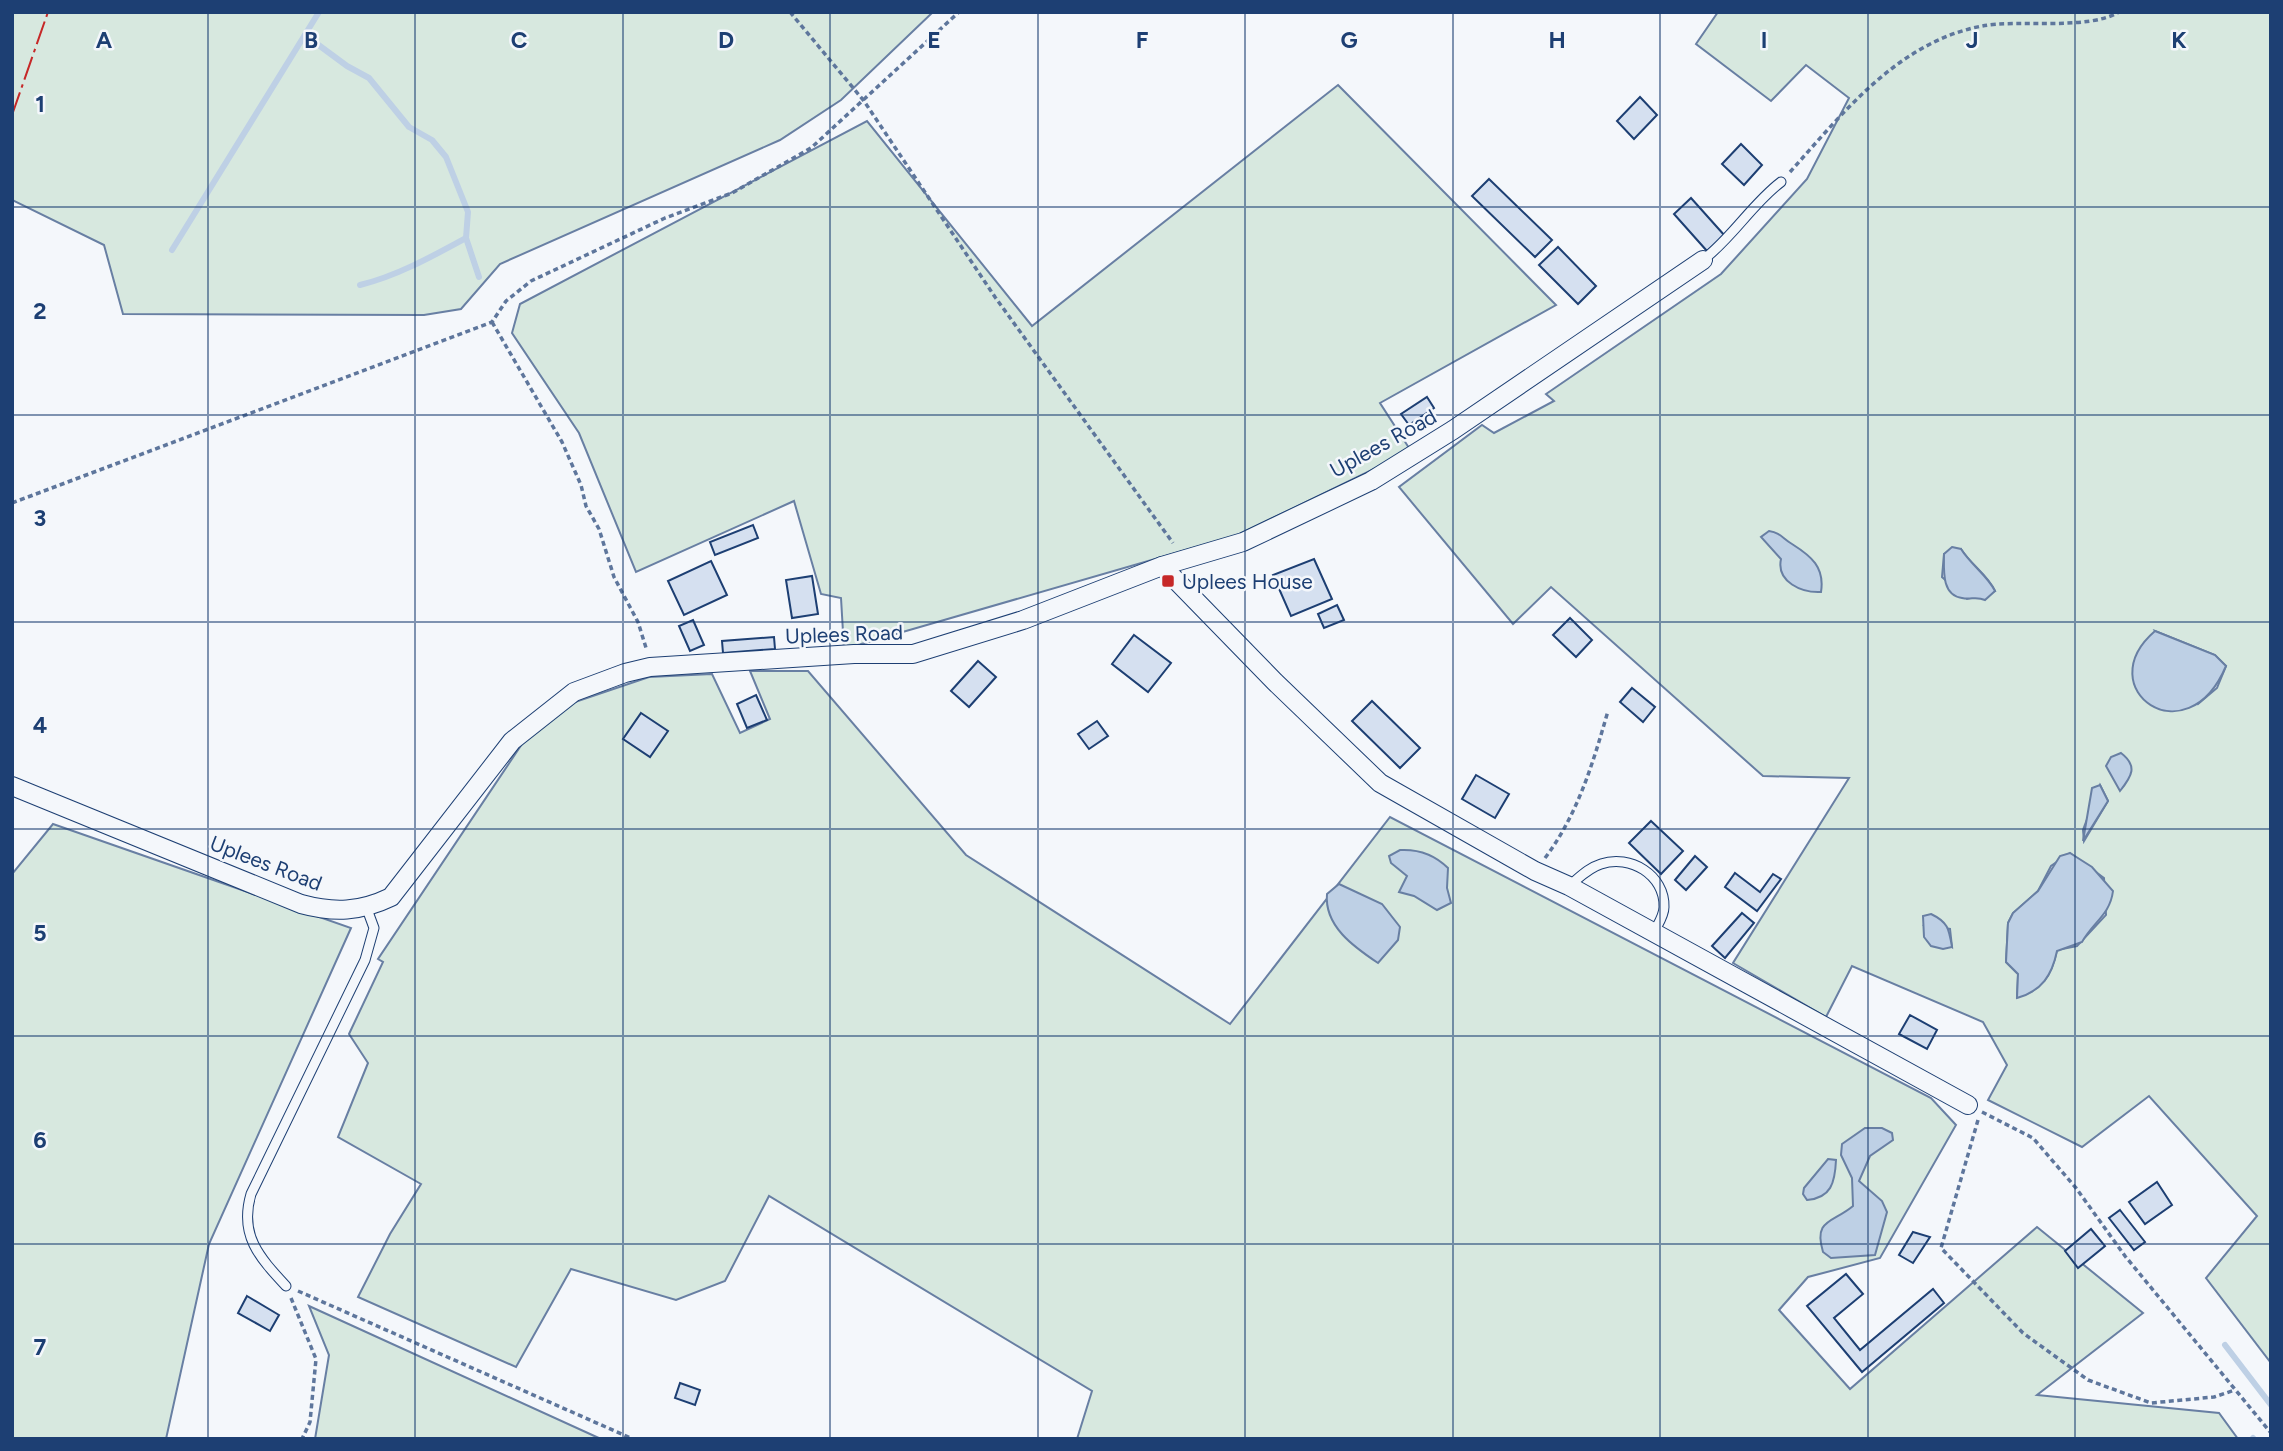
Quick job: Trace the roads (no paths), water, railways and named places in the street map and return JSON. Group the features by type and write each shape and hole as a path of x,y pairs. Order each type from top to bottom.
{"street":[{"name":"Uplees Road","path":"12,786 302,904 323,910 367,909 391,897 512,741 574,692 625,673 650,667 854,654 913,654 1023,620 1162,566 1242,542 1371,481 1453,430 1703,260"},
{"path":"1162,566 1275,682 1380,783 1535,871 1569,886 1974,1108"}],"lane":[{"path":"1703,260 1718,248 1766,193 1781,182"},
{"path":"1569,886 1604,863 1629,863 1641,867 1651,874 1662,894 1663,915 1654,932"},
{"path":"286,1286 267,1266 247,1230 245,1213 251,1194 365,960 374,928 367,909"}],"water":[{"path":"1769,531 1781,536 1815,563 1821,576 1821,592 1799,588 1786,580 1782,574 1781,559 1761,537"},
{"path":"1952,547 1961,549 1992,585 1995,591 1985,600 1962,598 1950,592 1945,580 1944,554"},
{"path":"2155,631 2215,655 2226,666 2209,694 2189,708 2169,711 2151,705 2138,692 2132,674 2137,653"},
{"path":"2121,753 2130,762 2131,771 2128,781 2120,791 2106,766 2111,757"},
{"path":"2100,785 2108,801 2083,841 2092,788"},
{"path":"1400,850 1426,854 1448,868 1447,888 1451,903 1437,910 1414,896 1399,892 1407,876 1391,863 1389,856"},
{"path":"2070,853 2092,867 2113,891 2111,899 2105,912 2082,942 2057,951 2045,981 2033,991 2017,998 2018,974 2006,962 2008,923 2013,913 2038,891 2060,856"},
{"path":"1339,884 1382,904 1400,927 1398,940 1378,963 1351,943 1335,926 1330,916 1327,894"},
{"path":"1931,914 1947,927 1952,947 1943,949 1931,946 1924,937 1923,916"},
{"path":"1865,1128 1882,1128 1892,1133 1893,1140 1870,1156 1859,1181 1882,1201 1887,1212 1875,1255 1831,1258 1823,1252 1823,1227 1853,1206 1852,1178 1841,1155 1842,1144"},
{"path":"1828,1159 1836,1160 1830,1188 1822,1196 1807,1200 1803,1194 1804,1188"}],"waterway":[{"path":"172,250 319,12"},
{"path":"305,35 347,66 369,78 409,127 432,140 446,157 468,212 466,238 479,277"},
{"path":"360,285 401,271 466,238"},
{"path":"2225,1345 2271,1405"}],"place":[{"name":"Uplees House","path":"1168,581"}]}
